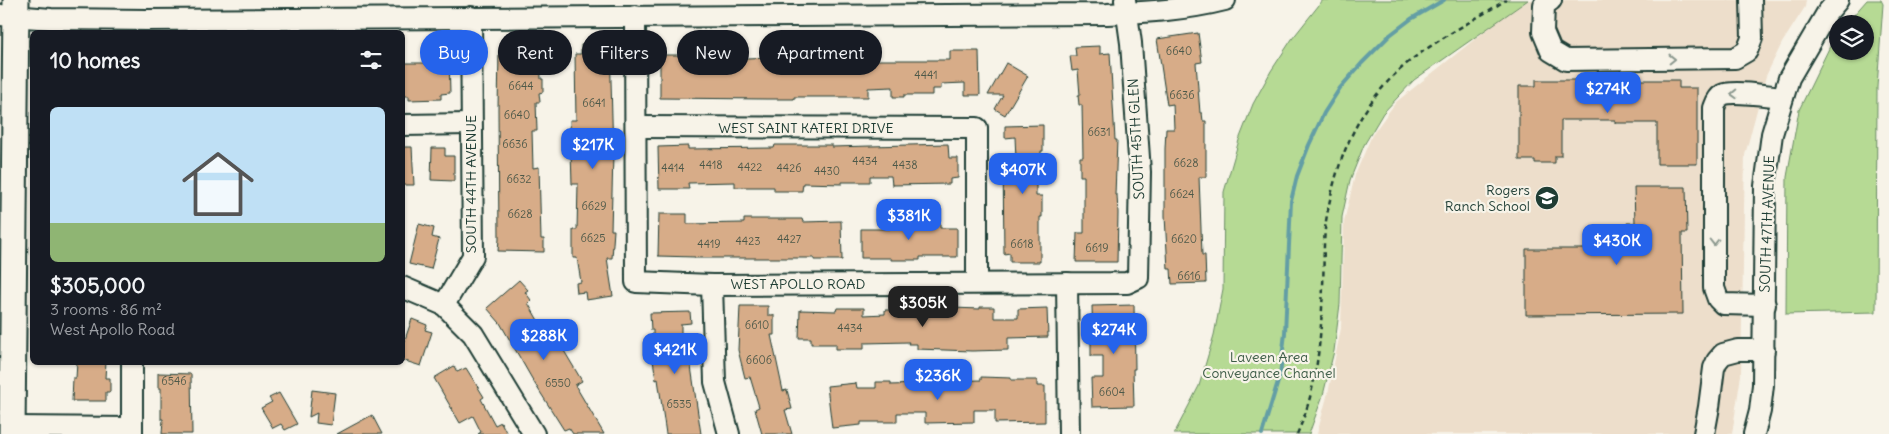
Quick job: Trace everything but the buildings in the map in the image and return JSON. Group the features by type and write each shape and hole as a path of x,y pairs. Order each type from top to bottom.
{"main road":[{"path":"10,11 7,227 12,431"}],"street":[{"path":"10,11 61,19 332,9 472,17 1126,7 1154,12 1199,6 1225,0"},
{"path":"1551,0 1544,5 1543,32 1551,51 1566,60 1736,58 1747,51 1752,38 1751,0"},
{"name":"SOUTH 47TH AVENUE","path":"1754,434 1760,410 1764,350 1766,186 1772,134 1789,78 1827,13 1838,0"},
{"name":"SOUTH 45TH GLEN","path":"1126,7 1131,43 1140,172 1138,278"},
{"path":"635,16 636,127"},
{"name":"SOUTH 44TH AVENUE","path":"444,305 473,256 472,17"},
{"path":"1765,305 1723,304 1718,299 1714,288 1714,108 1717,100 1723,94 1741,93 1783,97"},
{"path":"405,125 471,124"},
{"name":"WEST APOLLO ROAD","path":"636,127 636,282 712,285 1128,283 1138,278"},
{"name":"WEST SAINT KATERI DRIVE","path":"636,127 977,128 977,283"},
{"path":"1067,283 1069,434"},
{"path":"712,285 715,382 729,434"},
{"path":"405,288 444,305 473,334 534,434"},
{"path":"1704,434 1714,368 1717,361 1723,354 1738,350 1764,350"},
{"path":"12,431 132,431 132,365"}],"path":[{"path":"1297,434 1310,396 1319,357 1326,223 1334,178 1349,139 1363,114 1379,92 1406,64 1425,50 1506,0"}],"shaded area":[{"name":"Rogers Ranch School","path":"1529,0 1806,0 1805,7 1782,43 1766,76 1745,155 1741,375 1732,434 1317,434 1329,389 1341,328 1344,222 1355,175 1372,135 1396,102 1495,23"}],"green space":[{"name":"Laveen Area Conveyance Channel","path":"1323,0 1528,0 1414,80 1383,113 1364,145 1350,180 1342,217 1340,304 1334,351 1323,395 1309,434 1174,434 1199,386 1214,335 1223,289 1224,192 1239,140 1253,104 1271,71 1292,39"},
{"path":"1867,0 1881,0 1883,4 1877,87 1876,312 1786,314 1787,177 1799,110 1829,48 1829,60 1874,60 1874,15 1854,15"}],"waterway":[{"path":"1262,434 1280,375 1285,333 1291,201 1297,176 1309,145 1324,113 1340,88 1362,63 1390,35 1411,19 1444,0"}],"place":[{"name":"Rogers Ranch School","path":"1547,198"}]}
